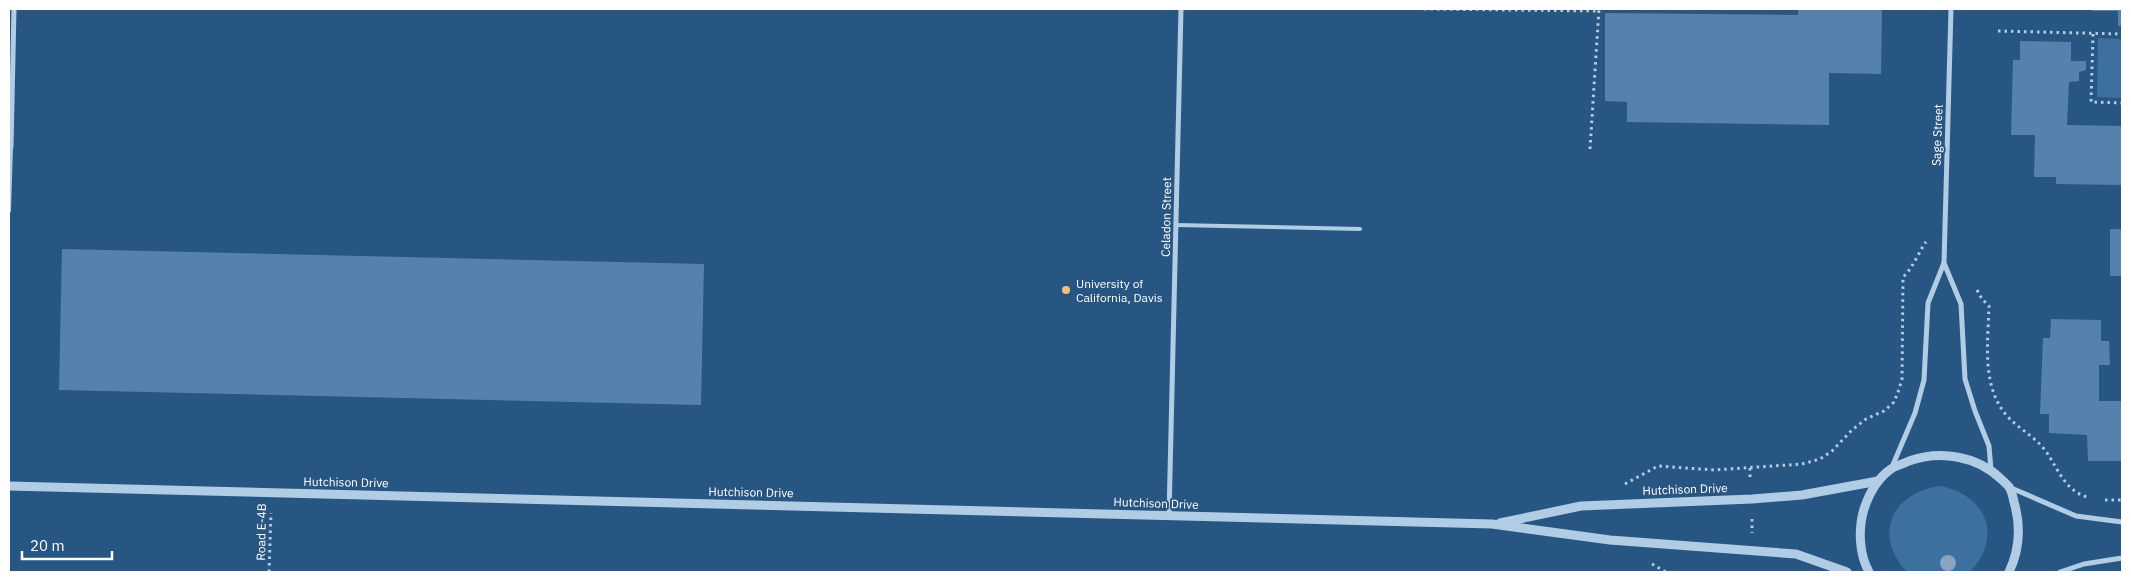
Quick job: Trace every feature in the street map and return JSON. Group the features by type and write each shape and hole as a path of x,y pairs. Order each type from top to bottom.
{"street":[{"path":"10,148 14,9"},
{"name":"Celadon Street","path":"1170,516 1181,9"},
{"name":"Sage Street","path":"1892,468 1915,413 1924,380 1928,303 1944,263 1951,9"},
{"name":"Sage Street","path":"1944,263 1961,304 1965,379 1989,446 1991,470"},
{"path":"1869,572 1864,563 1860,541 1861,518 1868,500 1878,481 1892,468 1920,457 1942,455 1966,459 1991,470 2009,487 2076,516 2122,522"},
{"name":"Hutchison Drive","path":"1492,524 1581,506 1802,495 1878,481"},
{"name":"Hutchison Drive","path":"9,486 1492,524 1610,540 1796,554 1847,572"},
{"path":"2009,487 2018,514 2019,534 2016,557 2009,572"},
{"path":"2060,572 2084,564 2122,558"}],"lane":[{"path":"9,211 10,148"},
{"path":"1176,224 1360,229"}],"path":[{"path":"1424,9 1599,10 1590,150"},
{"path":"1998,31 2122,34"},
{"path":"2093,34 2091,102 2122,103"},
{"path":"1658,466 1714,470 1802,464 1820,459 1832,451 1859,425 1884,411 1894,402 1902,379 1903,277 1908,273 1917,253 1945,218"},
{"path":"1989,306 1989,375 2000,408 2010,419 2034,438 2069,487 2079,495 2094,500"},
{"name":"Road E-4B","path":"269,572 271,492"},
{"path":"2104,500 2122,500"}],"shaded area":[{"path":"2098,38 2122,39 2122,98 2097,97"},
{"path":"1941,486 1957,491 1970,499 1979,508 1985,519 1986,545 1970,572 1907,572 1896,558 1891,544 1889,530 1892,517 1899,506 1910,496"}],"building":[{"path":"1798,9 1882,9 1881,74 1829,73 1829,125 1627,122 1627,102 1605,101 1605,13 1798,15"},
{"path":"2092,9 2122,9 2122,26 2118,26 2118,11 2092,11"},
{"path":"2020,41 2071,42 2071,61 2086,61 2086,70 2079,72 2079,81 2069,82 2067,125 2122,126 2122,185 2056,184 2056,177 2034,177 2035,135 2011,135 2013,60 2020,60"},
{"path":"2110,229 2122,229 2122,276 2110,276"},
{"path":"62,249 704,264 701,405 59,390"},
{"path":"2051,319 2101,320 2101,341 2109,341 2110,365 2099,365 2099,401 2122,401 2122,461 2088,461 2087,435 2049,433 2049,414 2040,414 2043,338 2050,338"}],"place":[{"name":"University of California, Davis","path":"1066,290"}]}
